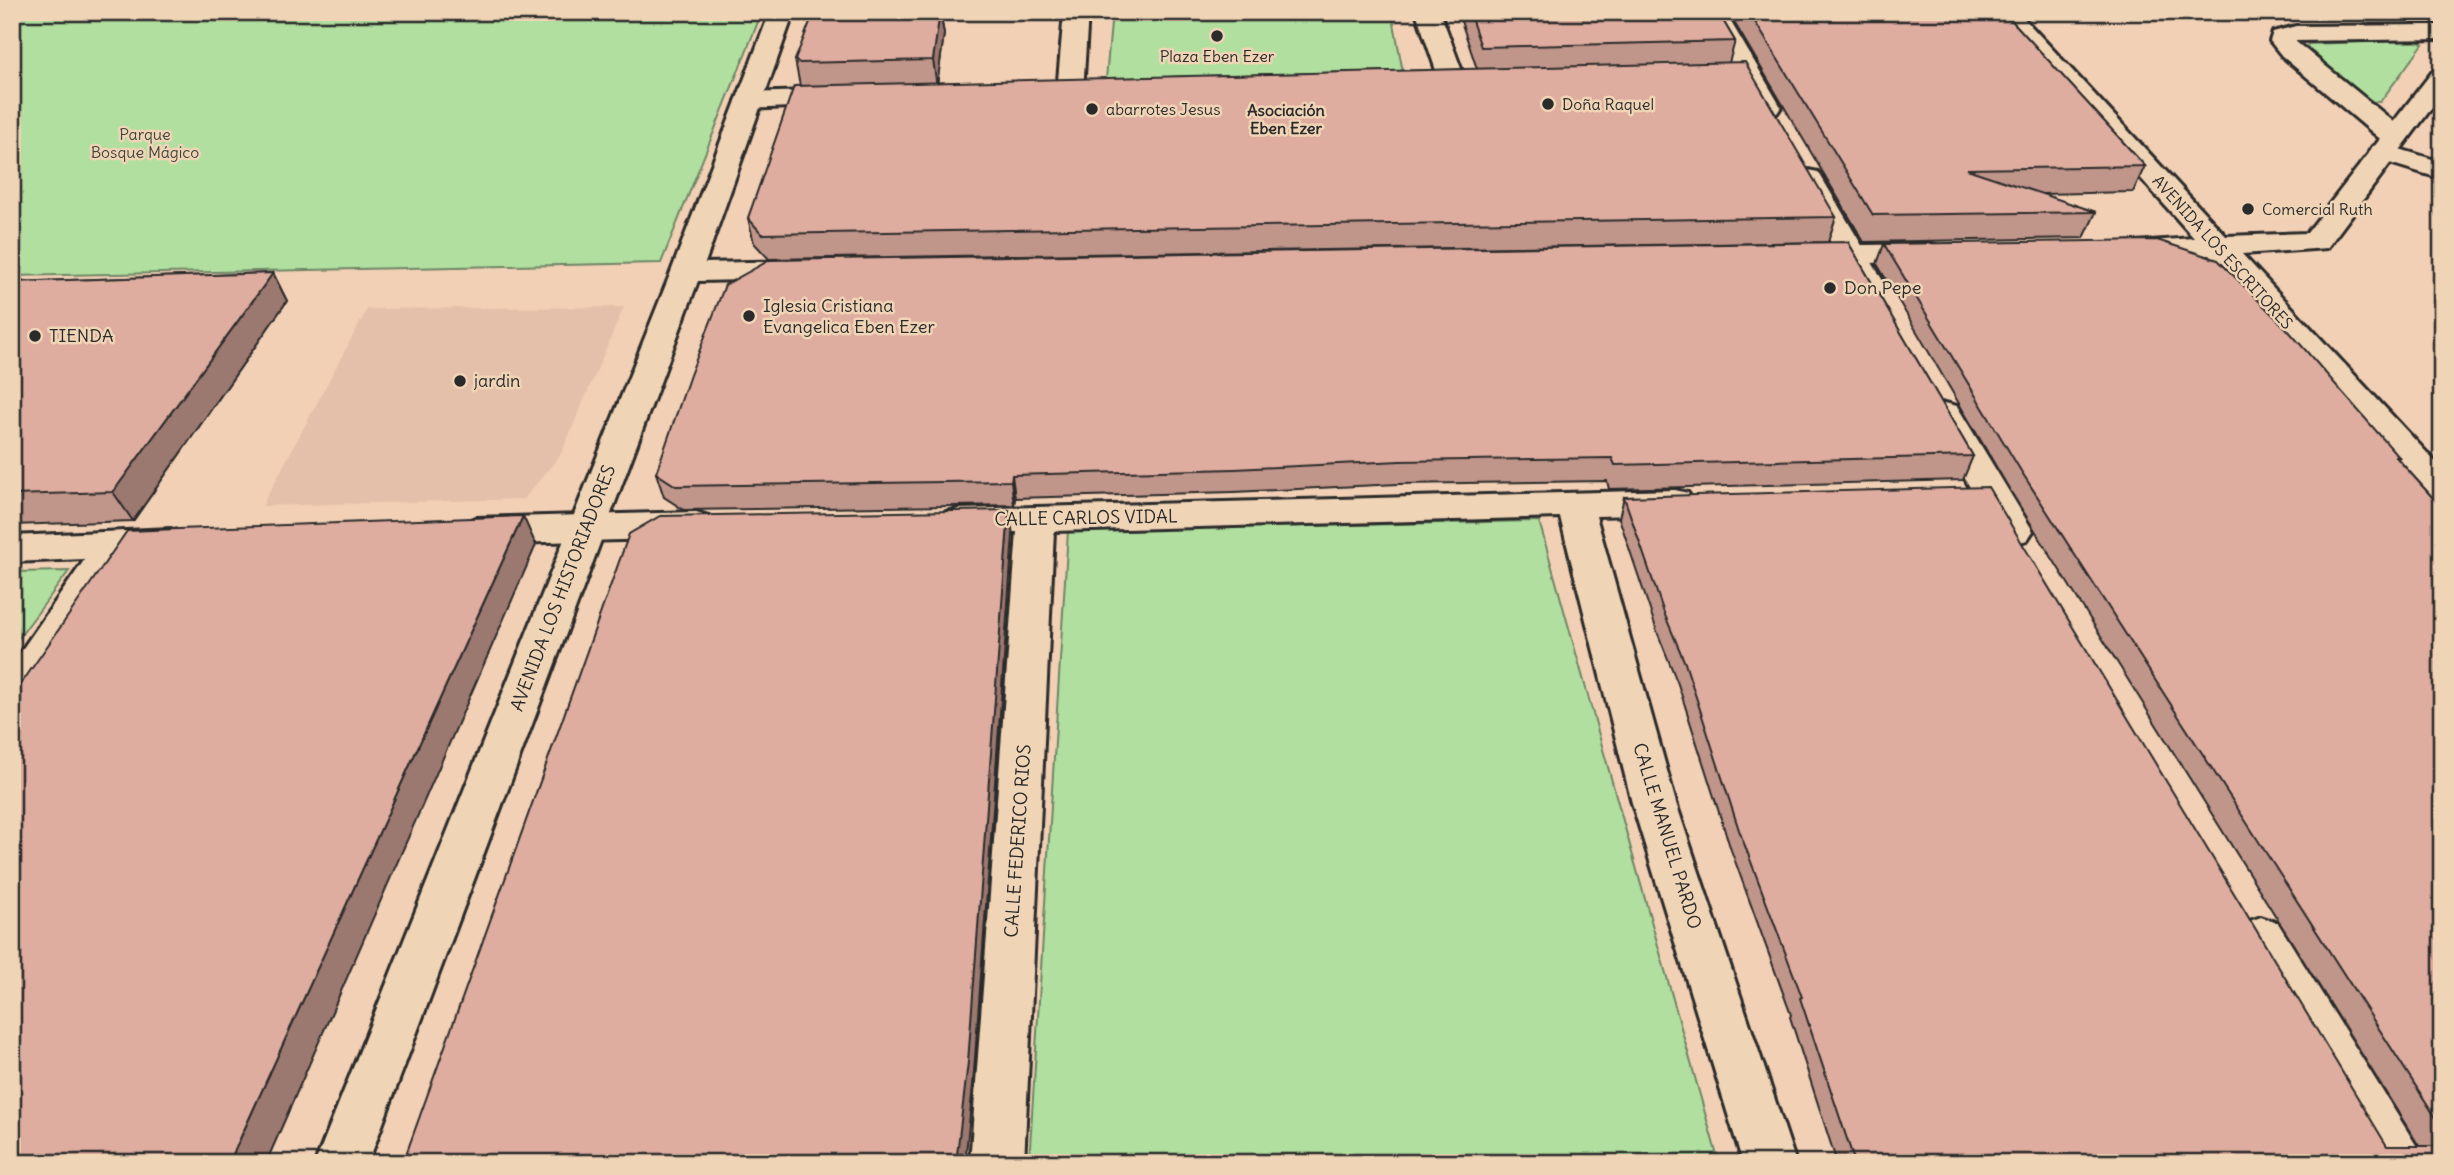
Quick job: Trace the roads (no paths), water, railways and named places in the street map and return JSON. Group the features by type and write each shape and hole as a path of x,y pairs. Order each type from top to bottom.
{"street":[{"name":"AVENIDA LOS HISTORIADORES","path":"341,1163 686,272 782,12"},
{"path":"1070,92 1076,12"},
{"path":"1428,12 1453,82"},
{"path":"1713,12 1735,75 1787,141 1888,314"},
{"name":"AVENIDA LOS ESCRITORES","path":"2005,12 2442,491"},
{"path":"2442,32 2296,33 2282,37 2282,41 2291,51 2389,145 2442,171"},
{"path":"2097,250 2316,242 2442,76"},
{"path":"1426,83 1480,81"},
{"path":"1042,93 1097,92"},
{"path":"749,101 860,98"},
{"path":"1770,256 1962,253"},
{"path":"686,272 825,270"},
{"path":"1929,386 2035,565"},
{"path":"1950,495 1991,493"},
{"name":"CALLE CARLOS VIDAL","path":"927,521 1714,501"},
{"name":"CALLE MANUEL PARDO","path":"1576,505 1654,803 1770,1163"},
{"name":"CALLE FEDERICO RIOS","path":"997,1163 1036,519"},
{"path":"448,532 723,524"},
{"path":"12,549 198,541"},
{"path":"12,696 115,544"},
{"path":"2245,912 2397,1163"}],"place":[{"name":"Plaza Eben Ezer","path":"1217,36"},
{"name":"Doña Raquel","path":"1548,104"},
{"name":"abarrotes Jesus","path":"1092,109"},
{"name":"Comercial Ruth","path":"2248,209"},
{"name":"Don Pepe","path":"1830,288"},
{"name":"Iglesia Cristiana Evangelica Eben Ezer","path":"749,316"},
{"name":"TIENDA","path":"35,336"},
{"name":"jardin","path":"460,381"}],"district":[{"name":"Asociación Eben Ezer","path":"1286,119"}],"park label":[{"name":"Parque Bosque Mágico","path":"145,143"}]}
